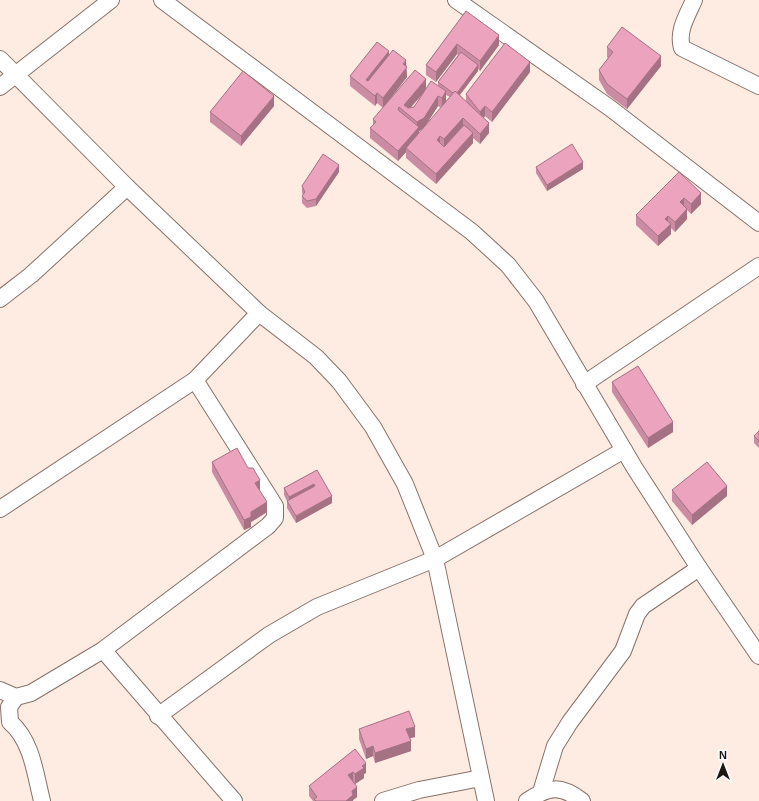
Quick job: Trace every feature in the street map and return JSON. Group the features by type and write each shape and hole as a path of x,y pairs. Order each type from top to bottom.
{"street":[{"path":"0,87 110,0"},
{"path":"162,0 472,232 508,265 536,300 624,450 699,568 759,656"},
{"path":"456,0 610,108 759,223"},
{"path":"694,0 680,30 680,41 682,48 759,86"},
{"path":"0,59 127,187 259,313 316,357 339,380 373,427 405,484 435,559 486,801"},
{"path":"0,299 31,275 127,187"},
{"path":"584,384 759,266"},
{"path":"0,509 195,380 259,313"},
{"path":"0,690 16,697 31,693 103,650 268,526 275,518 275,506 195,380"},
{"path":"158,716 269,635 318,607 435,559 624,450"},
{"path":"541,792 555,746 570,722 623,651 637,614 643,606 699,568"},
{"path":"103,650 158,716 234,801"},
{"path":"16,697 9,707 10,722 20,730 28,747 42,801"},
{"path":"383,801 419,790 481,778"},
{"path":"528,801 541,792 556,788 570,792 582,801"}],"building":[{"path":"466,11 499,35 480,61 457,44 436,72 426,65"},
{"path":"622,27 661,56 627,99 607,84 599,70 613,52 607,47"},
{"path":"377,42 389,51 366,80 368,81 393,50 406,60 403,64 407,67 383,98 377,93 375,96 350,76"},
{"path":"505,43 530,62 492,112 485,106 480,112 466,94"},
{"path":"461,52 478,65 457,93 455,91 453,93 438,82"},
{"path":"415,70 426,79 404,105 408,108 414,107 431,81 446,91 442,98 438,96 424,118 417,122 399,107 398,110 419,127 398,151 370,128 376,122 373,119"},
{"path":"243,71 274,96 241,136 210,112"},
{"path":"455,91 489,123 480,134 463,118 444,139 440,136 437,140 444,147 464,125 473,133 436,174 406,148"},
{"path":"572,144 583,162 547,185 536,167"},
{"path":"323,154 339,165 316,199 307,201 302,196 305,192 302,186"},
{"path":"679,172 701,193 691,204 684,198 680,202 687,209 675,222 668,216 665,219 671,224 658,236 636,215"},
{"path":"638,366 673,422 648,438 612,382"},
{"path":"759,431 759,441 754,436"},
{"path":"237,448 248,468 253,468 260,480 255,483 267,502 251,512 251,517 244,520 212,462"},
{"path":"707,462 727,486 692,515 672,490"},
{"path":"317,470 332,496 296,516 287,501 315,486 314,484 289,497 284,488"},
{"path":"409,711 415,727 406,729 411,741 375,753 373,746 366,749 359,729"},
{"path":"355,749 366,763 362,766 364,768 355,774 353,772 348,775 357,787 352,791 353,795 346,801 316,801 314,799 317,797 309,786"}]}
